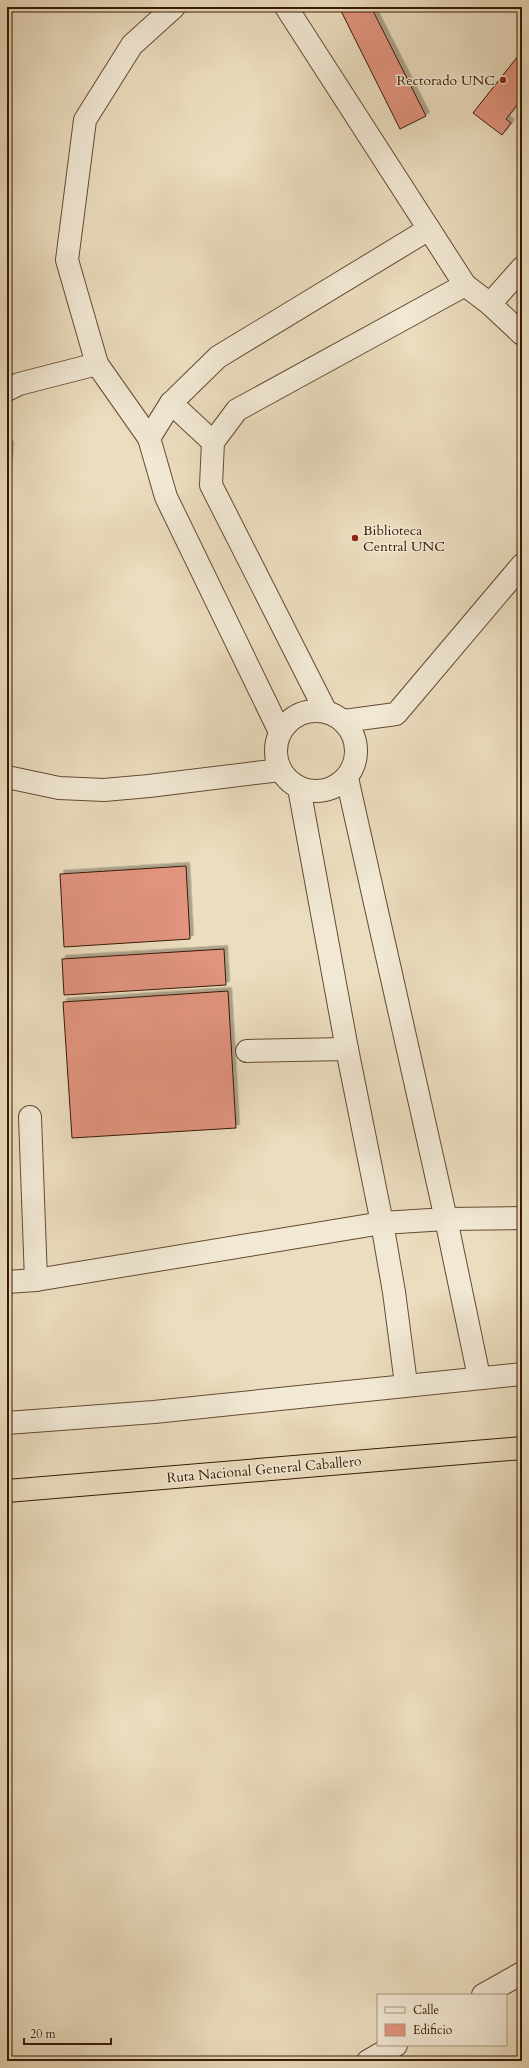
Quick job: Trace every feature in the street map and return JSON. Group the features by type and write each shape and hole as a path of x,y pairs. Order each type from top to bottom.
{"highway":[{"name":"Ruta Nacional General Caballero","path":"7,1491 522,1448"}],"street":[{"path":"174,7 132,45 86,120 66,260 97,364 149,438 166,497 280,732"},
{"path":"286,7 465,285 490,304 522,334"},
{"path":"149,438 171,403 218,357 428,229"},
{"path":"490,304 522,268"},
{"path":"325,710 303,713 291,720 280,732 276,755 280,770 288,780 299,788 314,791 330,789 347,778 356,758 354,737 344,721 325,710 211,485 213,442 237,410 465,285"},
{"path":"7,390 19,384 97,364"},
{"path":"171,403 213,442"},
{"path":"344,721 396,714 522,565"},
{"path":"7,777 59,788 104,790 280,770"},
{"path":"347,778 446,1219 479,1377"},
{"path":"299,788 347,1049 382,1223 394,1292 406,1384"},
{"path":"247,1051 347,1049"},
{"path":"30,1117 36,1280"},
{"path":"7,1282 36,1280 382,1223 446,1219 522,1218"},
{"path":"7,1423 154,1412 406,1384 522,1374"},
{"path":"485,1994 522,1973"},
{"path":"368,2061 394,2046"}],"building":[{"path":"339,7 371,7 426,116 400,129"},
{"path":"522,51 522,99 506,119 511,123 502,135 473,113"},
{"path":"7,444 10,445 7,486"},
{"path":"186,866 190,939 64,947 60,874"},
{"path":"224,949 226,985 64,995 62,959"},
{"path":"228,991 236,1128 72,1138 63,1002"}],"place":[{"name":"Rectorado UNC","path":"503,80"},
{"name":"Biblioteca Central UNC","path":"355,538"}]}
